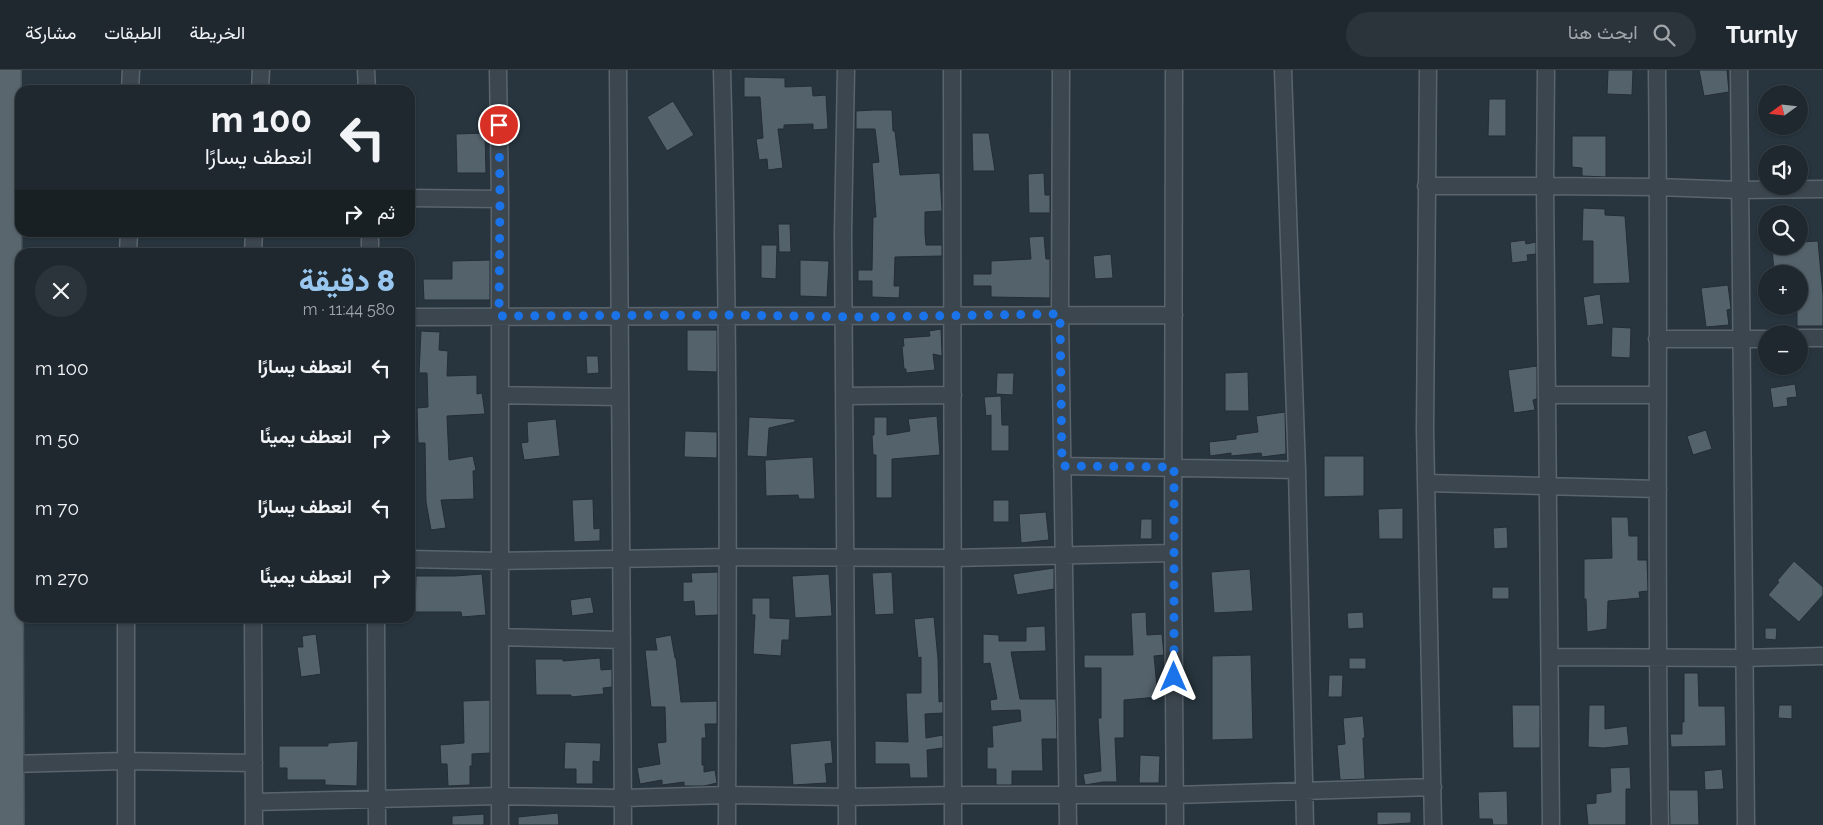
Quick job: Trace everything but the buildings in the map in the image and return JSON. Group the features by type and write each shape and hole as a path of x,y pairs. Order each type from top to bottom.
{"main road":[{"path":"8,70 15,285 11,825"}],"street":[{"path":"130,85 131,70"},
{"path":"260,85 261,70"},
{"path":"366,70 367,85"},
{"path":"498,70 500,198 500,825"},
{"path":"618,70 623,825"},
{"path":"722,70 728,315 729,557 726,825"},
{"path":"846,70 844,317 847,825"},
{"path":"952,70 953,825"},
{"path":"1061,70 1060,314 1068,825"},
{"path":"1174,70 1173,553 1175,825"},
{"path":"1283,70 1298,470 1304,825"},
{"path":"1428,70 1426,483 1433,825"},
{"path":"1546,70 1545,186 1551,825"},
{"path":"1657,70 1657,658 1660,825"},
{"path":"1739,70 1746,825"},
{"path":"1426,186 1657,187 1740,190 1823,189"},
{"path":"415,198 500,198"},
{"path":"415,317 1174,315"},
{"path":"1808,338 1823,338"},
{"path":"1657,339 1758,339"},
{"path":"500,395 620,397"},
{"path":"845,396 953,395"},
{"path":"1547,395 1657,395"},
{"path":"1062,466 1298,470"},
{"path":"1426,483 1658,490"},
{"path":"415,560 622,560 729,557 953,558 1173,553"},
{"path":"126,623 126,825"},
{"path":"253,623 254,825"},
{"path":"376,623 377,825"},
{"path":"500,637 622,640"},
{"path":"1550,657 1744,658 1823,656"},
{"path":"11,764 125,761 254,763"},
{"path":"254,802 499,796 623,798 727,795 847,797 1175,795 1433,787"}],"route":[{"path":"499,125 499,316 621,317 728,315 862,317 1060,314 1062,466 1174,467 1174,677"}]}
